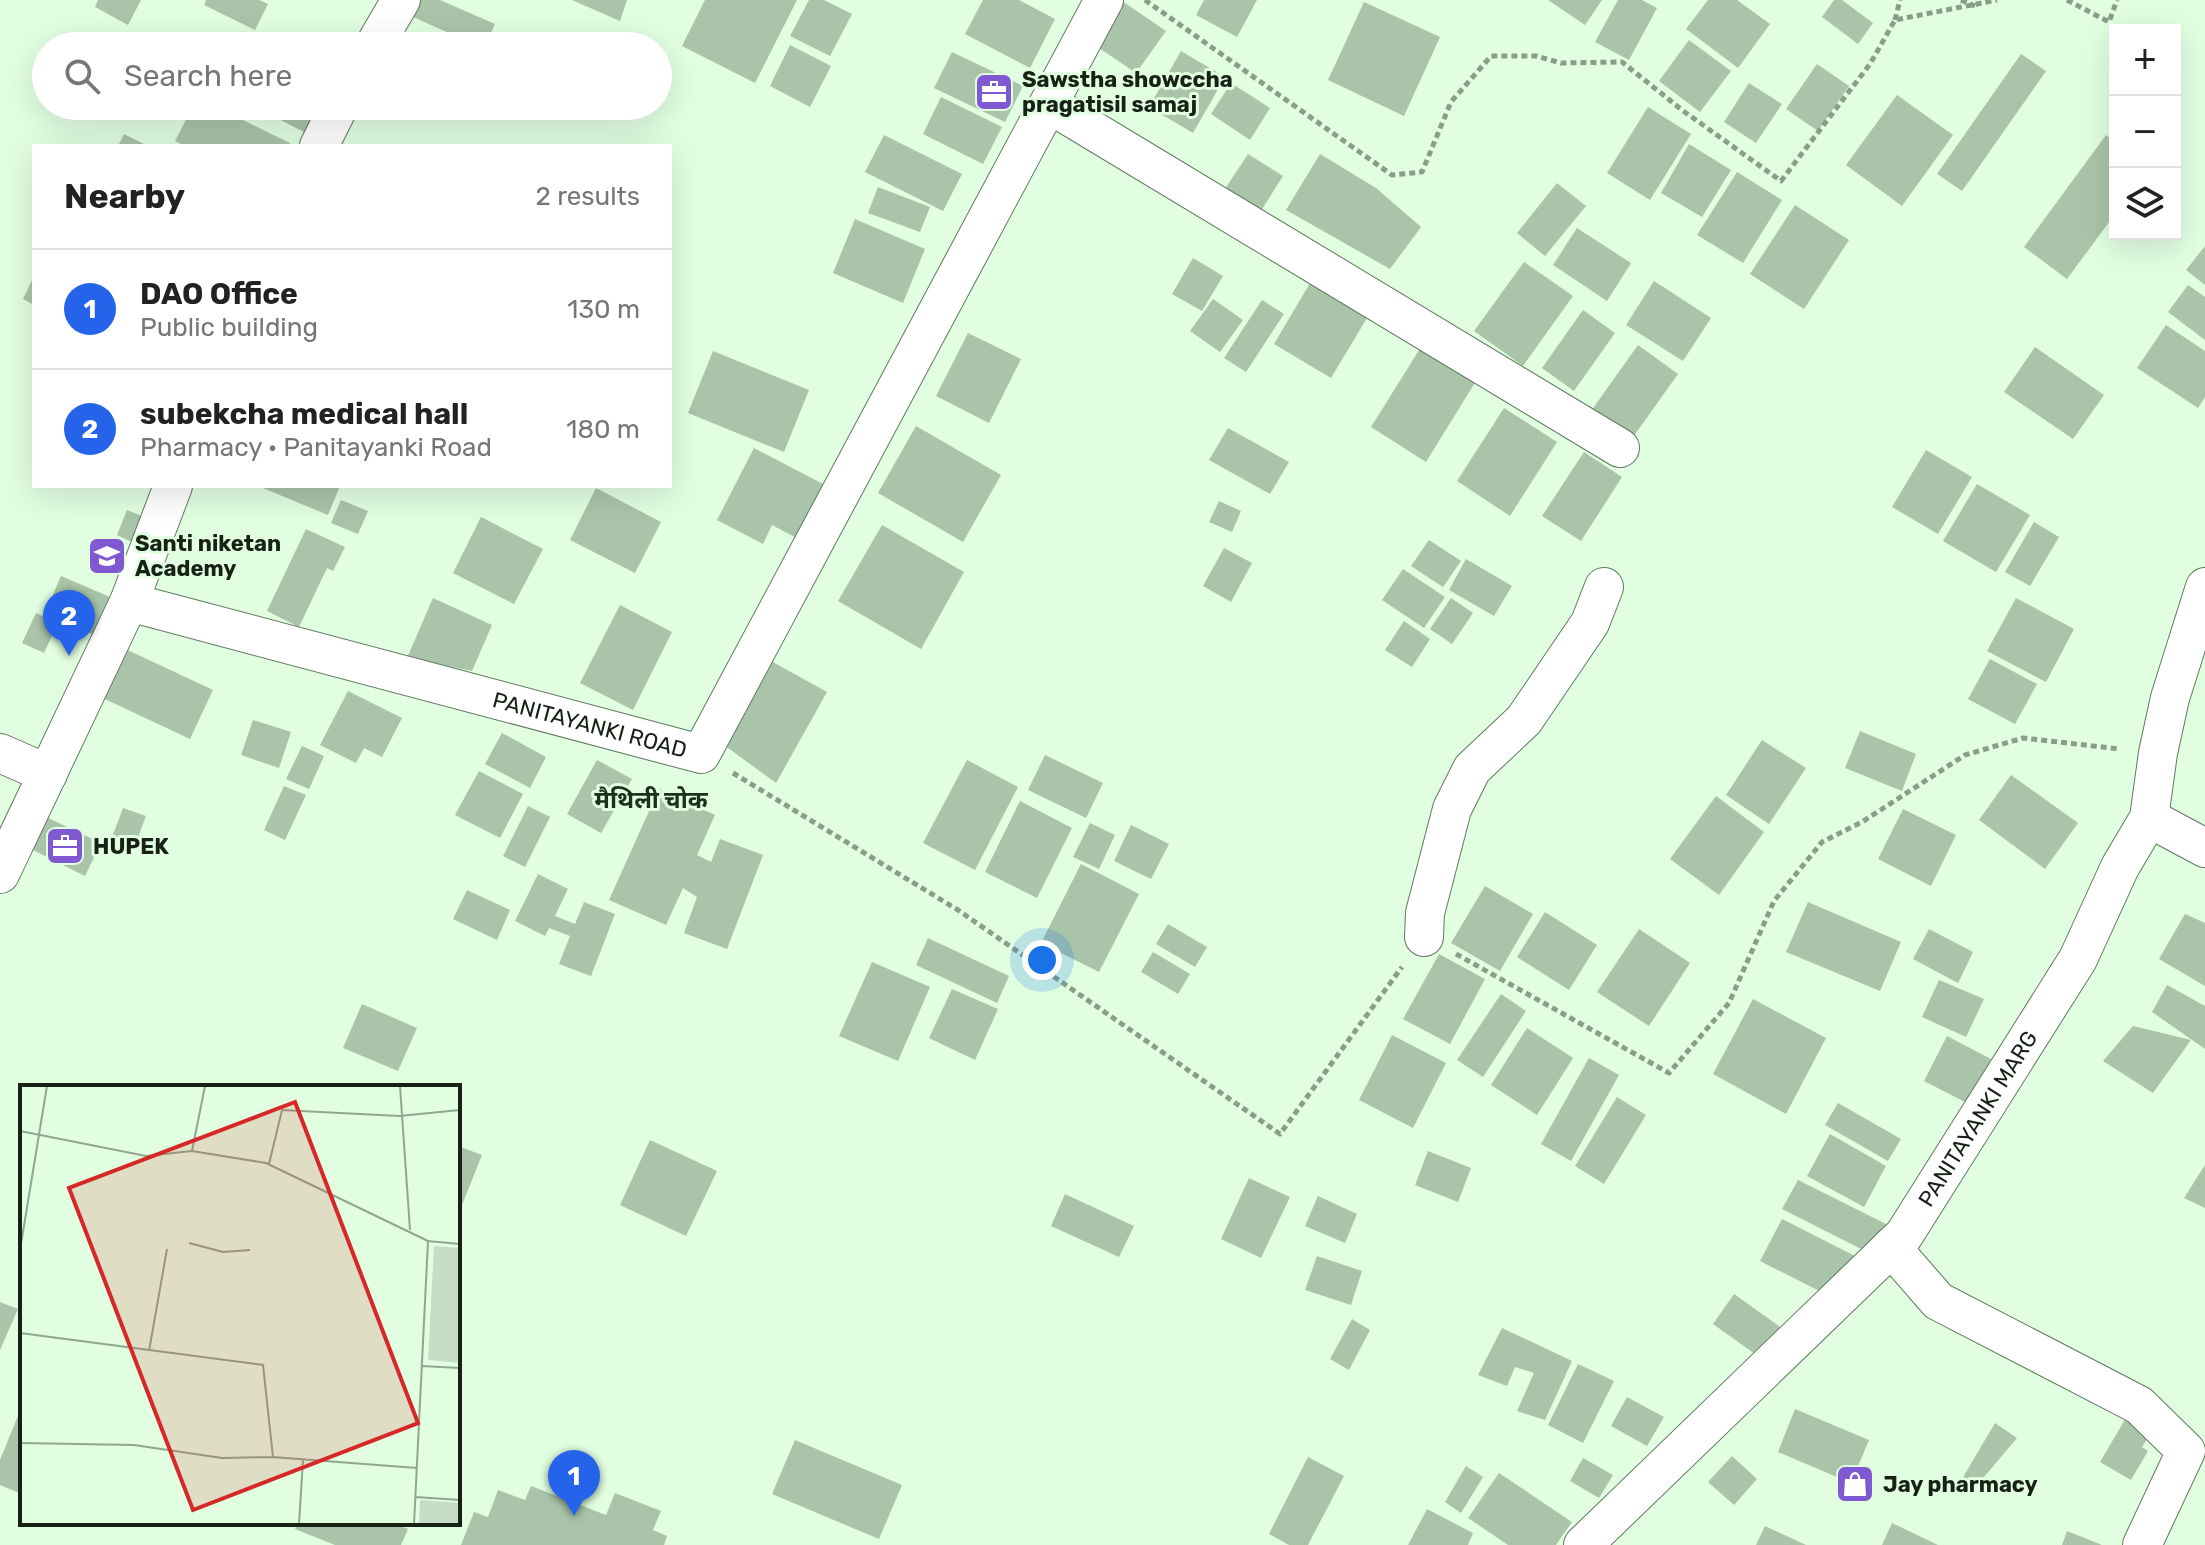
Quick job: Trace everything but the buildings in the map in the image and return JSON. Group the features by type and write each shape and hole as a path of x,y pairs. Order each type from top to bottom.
{"street":[{"path":"382,32 401,0"},
{"name":"PANITAYANKI ROAD","path":"129,602 701,754 1104,0"},
{"path":"1049,104 1620,448"},
{"path":"320,144 332,120"},
{"path":"0,874 129,602 172,488"},
{"path":"1424,937 1425,913 1452,809 1472,769 1524,720 1590,623 1604,587"},
{"name":"PANITAYANKI MARG","path":"1583,1545 1904,1235 2078,959 2120,867 2149,818 2170,698 2205,587"},
{"path":"0,753 48,774"},
{"path":"2149,818 2205,848"},
{"path":"1891,1247 1938,1301 2139,1405 2186,1451 2142,1545"}],"path":[{"path":"1145,0 1392,175 1422,172 1451,102 1491,56 1536,56 1561,63 1622,62 1682,110 1781,181 1870,64 1895,20 1900,0"},
{"path":"1961,0 1976,6"},
{"path":"1895,20 1997,0"},
{"path":"2067,0 2109,22 2117,0"}],"place":[{"name":"Sawstha showccha pragatisil samaj","path":"994,92"},
{"name":"Santi niketan Academy","path":"107,556"},
{"name":"subekcha medical hall","path":"69,656"},
{"name":"HUPEK","path":"65,846"},
{"name":"Jay pharmacy","path":"1855,1484"},
{"name":"DAO Office","path":"574,1516"}],"district":[{"name":"मैथिली चोक","path":"651,800"}]}
